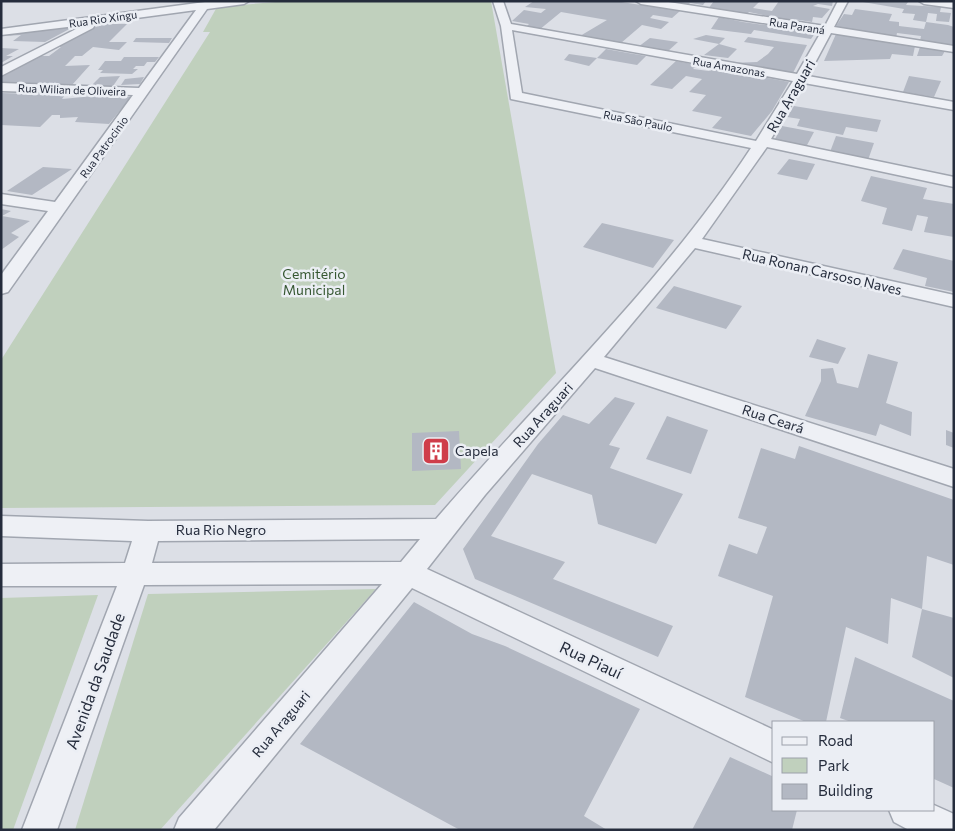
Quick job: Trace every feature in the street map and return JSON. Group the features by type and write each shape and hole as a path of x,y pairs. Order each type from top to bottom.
{"street":[{"path":"205,5 244,1"},
{"path":"498,1 506,26"},
{"name":"Rua Paraná","path":"641,1 954,49"},
{"name":"Rua Araguari","path":"191,830 408,573 442,529 592,360 690,242 762,144 801,79 843,1"},
{"path":"924,1 954,5"},
{"name":"Rua Rio Xingu","path":"1,32 205,5"},
{"name":"Rua Patrocinio","path":"1,288 205,5"},
{"path":"1,72 100,20"},
{"name":"Rua Amazonas","path":"506,26 516,30 954,106"},
{"name":"Rua São Paulo","path":"506,26 516,96 954,182"},
{"name":"Rua Wilian de Oliveira","path":"1,87 143,92"},
{"path":"1,199 60,208"},
{"name":"Rua Ronan Carsoso Naves","path":"690,242 954,301"},
{"name":"Rua Ceará","path":"592,360 954,478"},
{"name":"Rua Rio Negro","path":"1,526 148,531 442,529"},
{"name":"Avenida da Saudade","path":"39,830 135,573 148,531"},
{"path":"1,575 408,573"},
{"name":"Rua Piauí","path":"408,573 772,746"},
{"path":"908,811 948,830"}],"green space":[{"name":"Cemitério Municipal","path":"288,1 491,1 556,373 435,505 1,508 1,360 210,32 203,32 217,7"},
{"path":"376,589 160,830 75,830 148,594"},
{"path":"98,595 13,830 1,830 1,598"}],"building":[{"path":"534,1 615,1 680,11 672,18 653,15 650,18 669,22 661,29 642,25 621,43 580,36 607,20 561,12 539,30 526,27 529,24 512,21 524,10 541,13 546,9 525,7"},
{"path":"664,1 706,1 703,5 690,3 687,6"},
{"path":"714,1 760,1 753,8 772,11 779,1 833,1 832,6 818,4 813,6 830,9 822,18 813,17 812,22 793,19 790,21 749,12 747,14 708,9"},
{"path":"857,1 908,2 906,5 941,7 940,12 951,13 949,22 936,21 937,14 928,13 926,22 913,20 915,14 902,13 904,9"},
{"path":"855,9 892,14 889,21 899,22 899,26 924,29 926,22 954,27 954,46 920,41 921,36 897,33 896,38 834,29 844,14 852,15"},
{"path":"719,17 816,32 811,39 754,30 751,34 711,29"},
{"path":"101,24 127,24 109,42 127,42 119,50 93,47 82,56 75,56 65,66 90,65 72,85 1,83 1,77 41,56 49,56 61,47 58,47"},
{"path":"77,25 45,42 13,41 21,35 4,36"},
{"path":"836,34 915,46 913,56 892,54 890,59 824,61"},
{"path":"706,35 725,38 719,44 693,39"},
{"path":"748,37 807,45 793,73 732,63 757,62 774,47 744,42"},
{"path":"136,38 172,38 169,43 133,42"},
{"path":"650,38 678,42 667,52 638,47"},
{"path":"719,44 737,49 728,58 704,55"},
{"path":"920,47 945,51 942,56 917,56"},
{"path":"1,48 19,49 6,56 13,56 1,63"},
{"path":"606,49 646,56 637,65 597,58"},
{"path":"569,54 597,58 589,66 564,60"},
{"path":"124,57 159,57 155,62 147,62 144,66 136,66 133,69 138,69 132,74 100,73 103,70 98,70 105,61 121,61"},
{"path":"676,61 697,65 693,69 709,71 712,68 789,82 772,111 751,136 712,128 722,117 692,111 706,95 689,92 702,79 686,76 672,89 650,85"},
{"path":"120,76 113,86 91,86 100,77"},
{"path":"909,76 941,81 934,97 903,92"},
{"path":"144,77 140,84 121,85 125,79"},
{"path":"1,93 65,95 62,99 94,96 131,97 109,124 75,122 78,117 60,118 60,115 52,115 40,127 1,125"},
{"path":"794,106 881,120 877,132 846,127 843,135 797,126 800,119 787,117"},
{"path":"782,126 814,132 806,147 774,141"},
{"path":"836,136 874,143 868,160 830,152"},
{"path":"789,159 815,164 807,180 777,174"},
{"path":"43,167 72,169 32,195 7,191"},
{"path":"871,176 927,188 923,199 954,204 954,237 924,232 928,217 917,215 912,231 882,224 887,208 861,201"},
{"path":"1,209 11,211 2,216 30,221 11,233 19,237 1,250"},
{"path":"602,223 674,240 653,268 583,247"},
{"path":"903,249 954,261 954,292 925,286 927,278 893,269"},
{"path":"674,286 742,306 726,329 656,308"},
{"path":"817,339 846,348 838,364 809,357"},
{"path":"868,354 898,362 886,403 912,412 911,436 880,424 876,436 805,416 821,381 821,369 833,368 837,383 858,388"},
{"path":"615,397 635,403 609,445 620,448 610,468 683,494 656,544 598,524 592,495 532,474 491,536 565,562 553,579 673,626 658,657 475,579 463,549 538,444 563,415 589,424"},
{"path":"667,416 708,430 691,474 646,459"},
{"path":"946,430 954,433 954,448 946,445"},
{"name":"Capela","path":"459,431 461,469 412,471 412,433"},
{"path":"799,446 954,500 954,565 927,556 922,609 891,598 888,644 846,627 826,721 804,721 745,697 773,596 718,576 729,544 757,554 767,527 738,518 761,448 795,459"},
{"path":"414,602 472,634 505,646 640,709 584,816 607,830 460,830 300,744"},
{"path":"922,609 954,618 954,678 912,657"},
{"path":"855,657 954,701 954,788 935,779 935,721 848,721 840,718"},
{"path":"730,757 772,776 772,811 797,811 792,830 692,830"}],"place":[{"name":"Capela","path":"436,451"}]}
